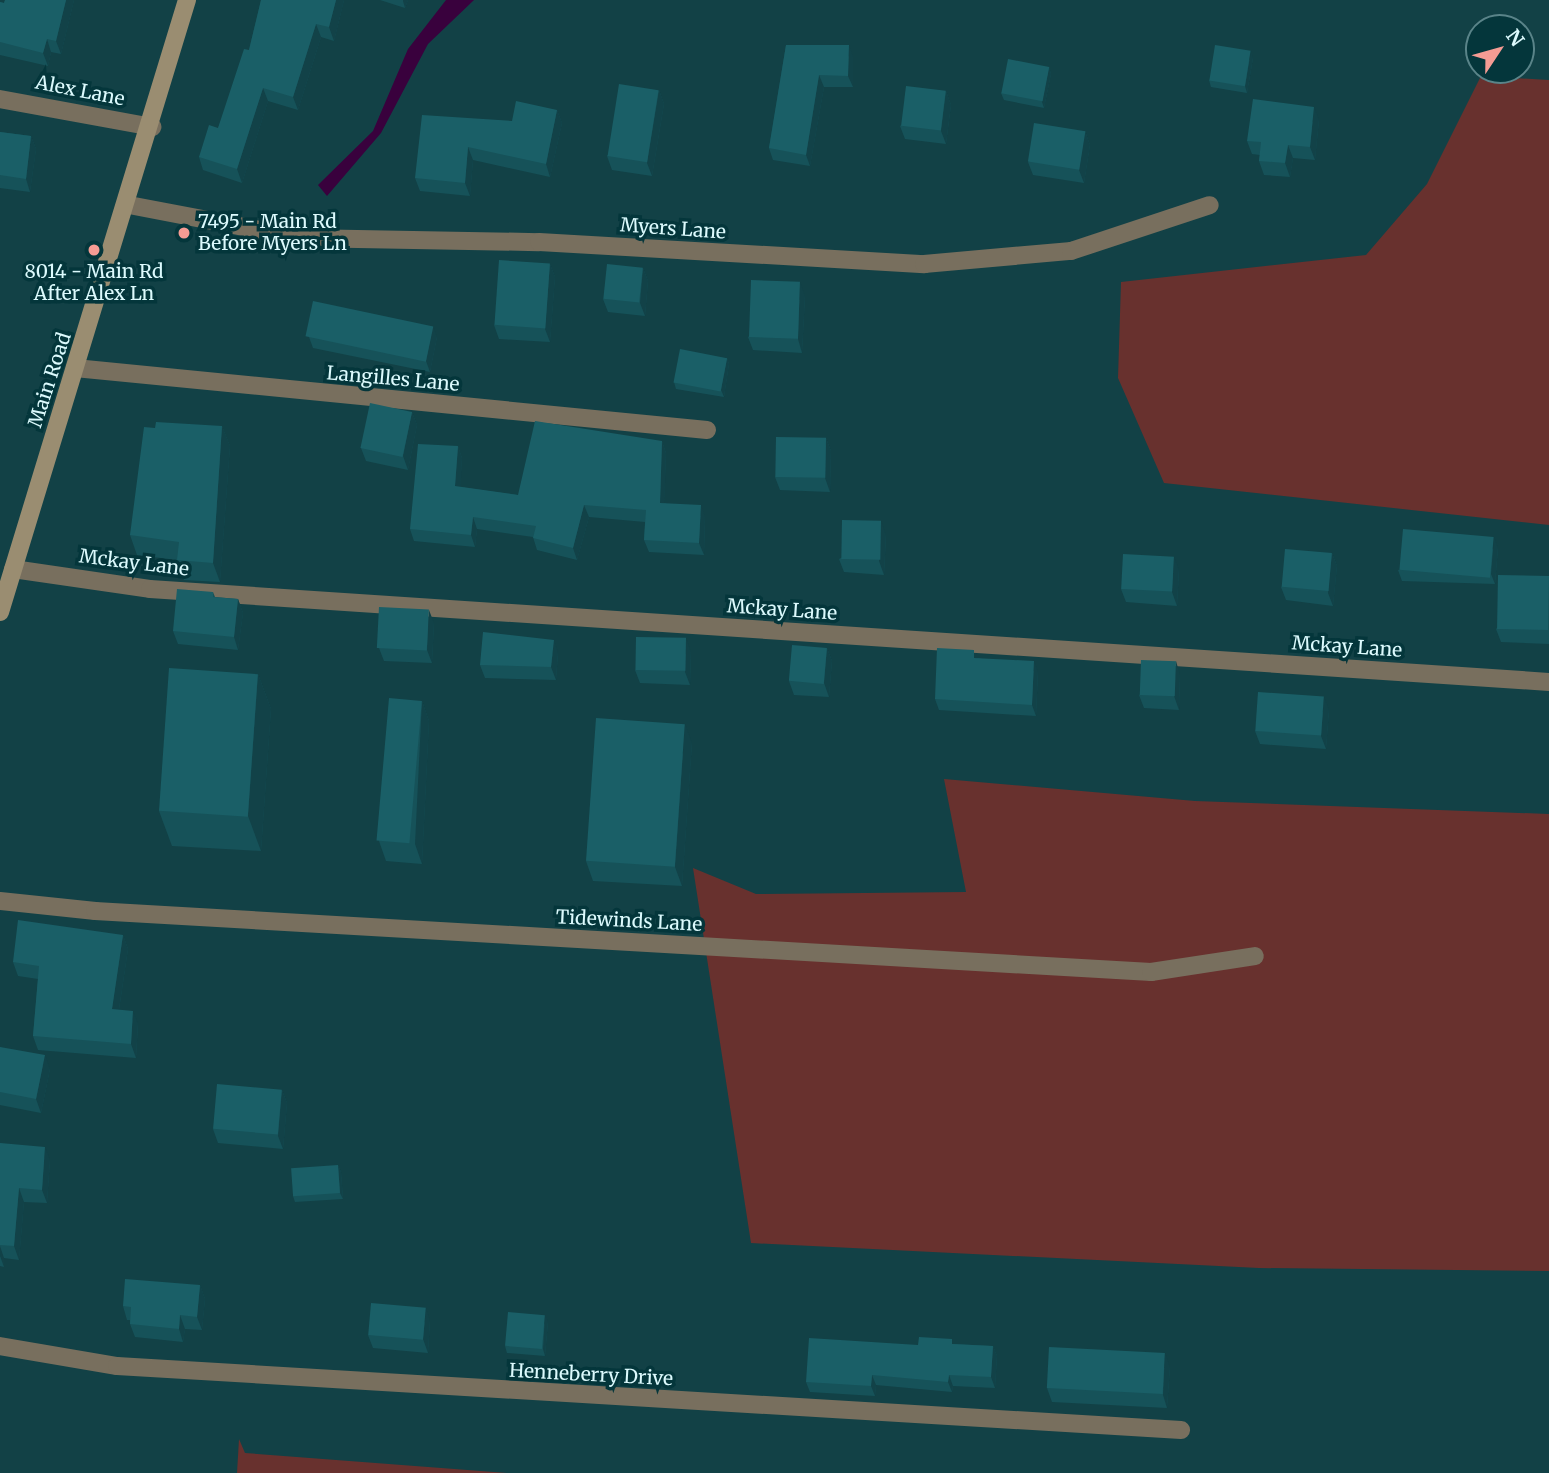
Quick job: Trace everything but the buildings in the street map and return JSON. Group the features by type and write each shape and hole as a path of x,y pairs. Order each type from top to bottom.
{"main road":[{"name":"Main Road","path":"0,612 75,368 129,205 187,0"}],"street":[{"name":"Alex Lane","path":"0,99 152,127"},
{"name":"Myers Lane","path":"129,205 302,238 539,242 924,264 1071,251 1210,205"},
{"name":"Langilles Lane","path":"75,368 707,430"},
{"name":"Mckay Lane","path":"13,569 164,590 1549,682"},
{"name":"Tidewinds Lane","path":"0,901 95,912 1151,972 1255,956"},
{"name":"Henneberry Drive","path":"0,1346 117,1366 1181,1430"}],"shaded area":[{"path":"446,0 474,0 428,44 381,133 327,196 318,185 373,131 408,49"},
{"path":"1535,79 1549,80 1549,525 1164,483 1118,378 1121,282 1366,255 1427,184 1477,84 1535,84"},
{"path":"944,779 1195,801 1549,814 1549,1271 1259,1268 751,1243 693,868 756,894 966,892"},
{"path":"239,1439 245,1453 507,1473 237,1473"}],"place":[{"name":"7495 - Main Rd Before Myers Ln","path":"184,233"},
{"name":"8014 - Main Rd After Alex Ln","path":"94,250"}]}
